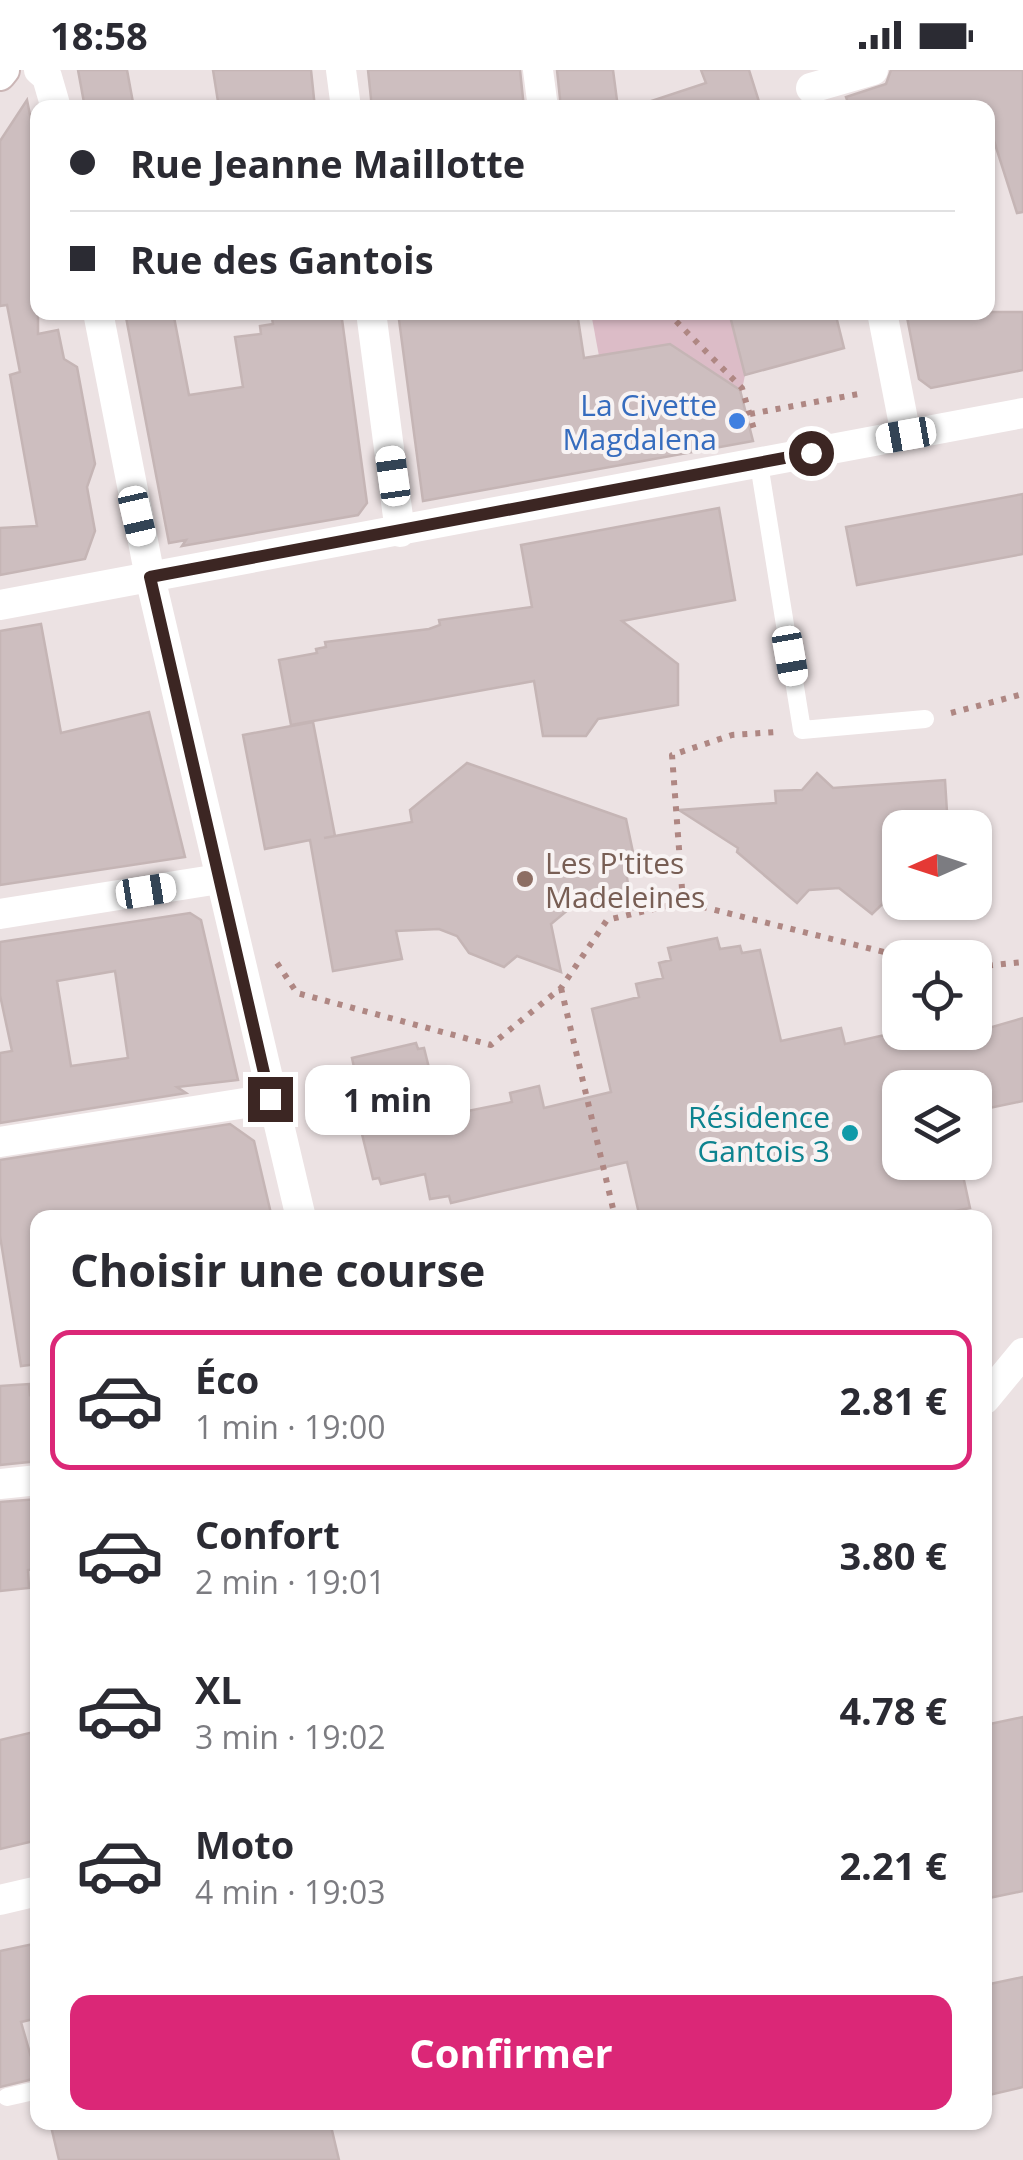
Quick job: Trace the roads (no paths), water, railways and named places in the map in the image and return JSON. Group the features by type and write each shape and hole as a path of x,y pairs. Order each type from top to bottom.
{"street":[{"path":"39,70 47,77 54,100"},
{"path":"341,70 345,100"},
{"path":"538,70 541,100"},
{"path":"811,89 873,70"},
{"path":"100,320 150,577 299,1210"},
{"path":"372,320 400,532"},
{"path":"884,320 903,421"},
{"path":"0,605 759,464 903,421 1023,413"},
{"path":"0,914 220,879"},
{"path":"0,1142 270,1099"},
{"path":"992,1391 1023,1353"},
{"path":"0,1484 30,1481"},
{"path":"0,1900 30,1893"}],"lane":[{"path":"759,464 802,730 926,719"},
{"path":"7,2097 30,2092"}],"place":[{"name":"La Civette Magdalena","path":"737,421"},
{"name":"Les P'tites Madeleines","path":"525,879"},
{"name":"Résidence Gantois 3","path":"850,1133"}]}
